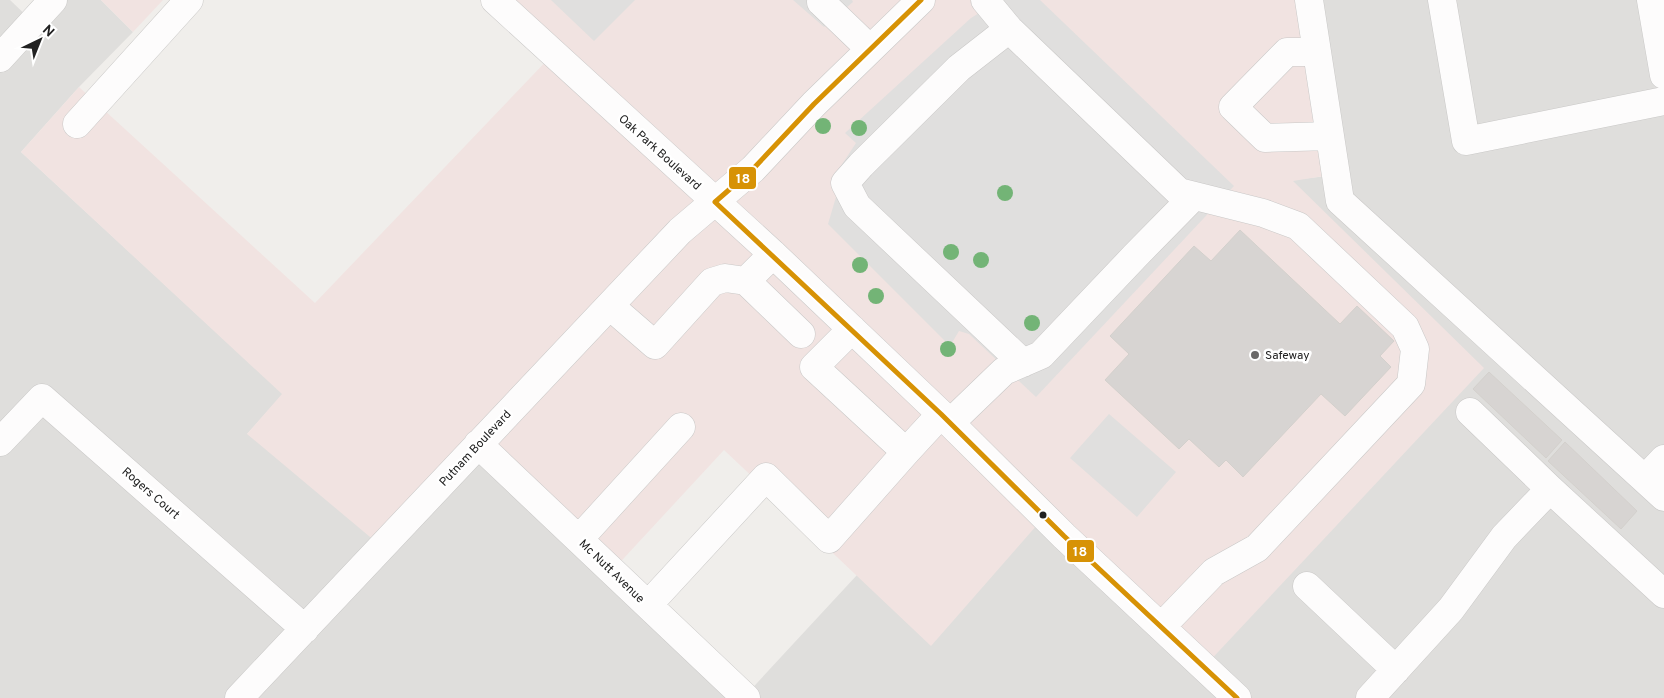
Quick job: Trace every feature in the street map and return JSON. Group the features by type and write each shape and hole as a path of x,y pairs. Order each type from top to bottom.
{"street":[{"path":"0,58 53,0"},
{"path":"77,124 189,0"},
{"name":"Oak Park Boulevard","path":"495,0 773,254 946,418 1064,536 1237,698"},
{"path":"823,0 821,2 870,49"},
{"name":"Putnam Boulevard","path":"255,693 305,629 680,231 753,170 814,104 921,0"},
{"path":"985,0 1009,29 1179,192 1263,213 1298,226 1405,327 1415,349 1411,384 1257,548 1214,572 1161,627"},
{"path":"1309,0 1340,201 1654,488 1664,459"},
{"path":"1442,0 1466,141 1664,101"},
{"path":"1651,0 1664,75"},
{"path":"1009,29 959,68 845,183 857,206 1023,363"},
{"path":"1316,52 1287,52 1233,107 1265,138 1330,136"},
{"path":"648,604 766,477 829,539 906,452 1004,371 1042,355 1194,196"},
{"path":"746,281 773,254"},
{"path":"610,306 655,345 712,282 725,278 746,281 801,334"},
{"path":"852,329 814,367 906,452"},
{"name":"Rogers Court","path":"0,442 42,398 305,629"},
{"path":"1470,412 1664,594"},
{"path":"578,539 681,427"},
{"name":"Mc Nutt Avenue","path":"478,444 746,698"},
{"path":"1370,698 1452,609 1504,537 1550,489"},
{"path":"1307,586 1396,670"}],"shaded area":[{"path":"0,0 10,0 33,22 53,0 101,0 133,32 79,87 21,152 283,394 247,434 478,444 744,697 857,575 931,645 1292,180 1336,175 1309,0 1664,0 1664,698 0,698"},
{"path":"101,0 163,0 133,32"},
{"path":"495,0 1309,0 1336,174 1293,181 1484,368 1204,667 1044,517 931,646 724,450 612,571 478,444 382,547 247,434 282,394 21,152 79,87 315,303 553,54"},
{"path":"551,0 635,0 594,41"},
{"path":"793,0 852,0 853,2 824,27"},
{"path":"1000,0 1040,0 1234,186 1036,397 969,334 959,331 950,346 828,224 836,197 833,178 856,143 845,133 971,18"},
{"path":"1109,414 1176,472 1137,517 1070,458"}],"building":[{"name":"Safeway","path":"1240,230 1340,324 1357,306 1394,341 1380,356 1391,367 1345,416 1321,394 1243,477 1226,460 1219,467 1189,439 1179,449 1105,380 1129,354 1110,336 1194,246 1211,261"},
{"path":"1489,372 1562,440 1546,458 1473,389"},
{"path":"1565,442 1637,511 1621,529 1548,461"}],"transit line":[{"name":"18","path":"921,0 814,104 753,169 715,202 941,414 1064,536 1237,698"}],"place":[{"name":"Safeway","path":"1255,355"}]}
